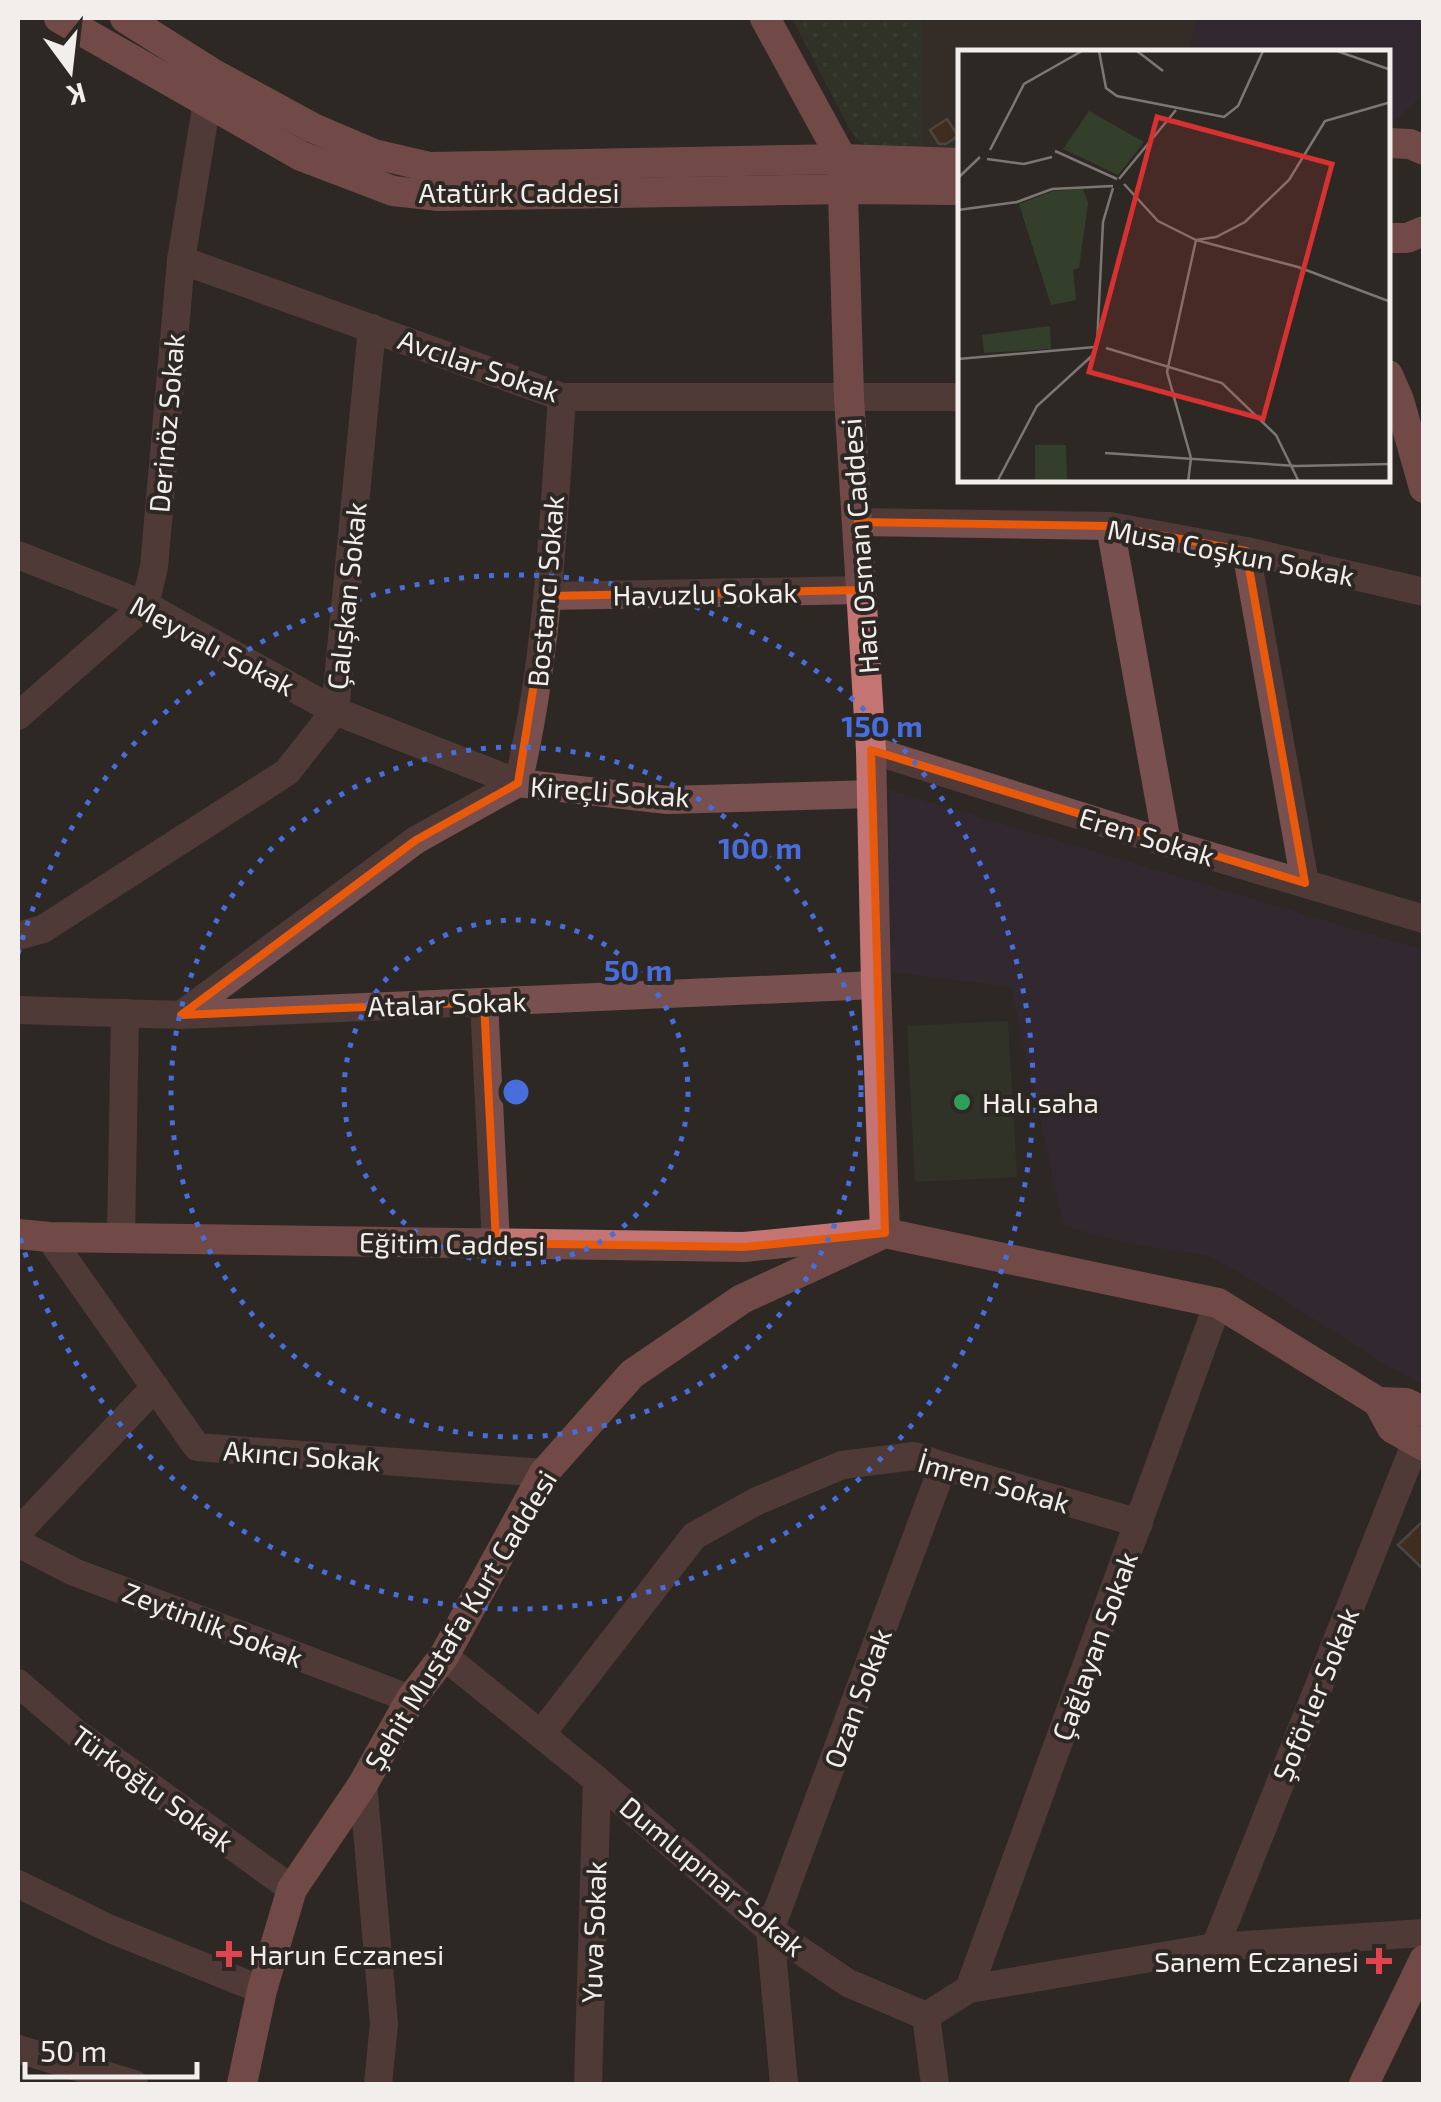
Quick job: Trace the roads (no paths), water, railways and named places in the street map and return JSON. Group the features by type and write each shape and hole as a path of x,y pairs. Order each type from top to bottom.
{"main road":[{"name":"Atatürk Caddesi","path":"60,18 209,87"},
{"name":"Atatürk Caddesi","path":"125,18 301,156 393,190 438,196 843,174 958,163"},
{"path":"765,18 843,174"},
{"name":"Atatürk Caddesi","path":"843,174 958,190"},
{"name":"Hacı Osman Caddesi","path":"843,174 850,396 871,750 886,1232"},
{"path":"1391,238 1407,238 1424,231"},
{"path":"1392,392 1424,488"},
{"path":"886,1232 1218,1303 1378,1402 1406,1403 1424,1412"},
{"name":"Eğitim Caddesi","path":"18,1234 744,1246 886,1232"},
{"name":"Şehit Mustafa Kurt Caddesi","path":"242,2084 262,1990 292,1889 363,1784 411,1699 444,1656 544,1473 632,1374 742,1300 886,1232"},
{"path":"1378,1402 1392,1428 1420,1444"},
{"path":"1364,2084 1424,1960"}],"street":[{"name":"Derinöz Sokak","path":"145,605 154,567 181,260 209,87"},
{"name":"Avcılar Sokak","path":"181,260 562,397 958,397"},
{"name":"Çalışkan Sokak","path":"18,936 44,928 286,772 335,712 372,328"},
{"name":"Bostancı Sokak","path":"518,784 532,728 548,596 562,397"},
{"name":"Musa Coşkun Sokak","path":"858,522 1110,526 1246,551 1424,592"},
{"path":"1110,526 1168,843"},
{"path":"1246,551 1305,883"},
{"name":"Meyvalı Sokak","path":"18,555 145,605 335,712 518,784"},
{"name":"Havuzlu Sokak","path":"548,596 862,590"},
{"path":"18,716 145,605"},
{"name":"Eren Sokak","path":"871,750 1424,920"},
{"name":"Kireçli Sokak","path":"181,1015 416,840 518,784 667,800 872,794"},
{"name":"Atalar Sokak","path":"18,1010 181,1015 876,985"},
{"path":"484,1002 496,1244"},
{"path":"120,1238 125,1013"},
{"name":"Akıncı Sokak","path":"49,1237 197,1448 544,1473"},
{"name":"Çağlayan Sokak","path":"969,1989 1218,1303"},
{"path":"18,1532 154,1387"},
{"name":"Şoförler Sokak","path":"1215,1947 1420,1444"},
{"name":"İmren Sokak","path":"541,1734 694,1536 757,1501 842,1465 914,1456 1139,1524"},
{"name":"Ozan Sokak","path":"770,1930 943,1466"},
{"name":"Zeytinlik Sokak","path":"18,1543 74,1572 411,1699"},
{"name":"Dumlupınar Sokak","path":"444,1656 597,1780 770,1930 848,1982 926,2016"},
{"name":"Türkoğlu Sokak","path":"18,1683 75,1732 292,1889"},
{"name":"Yuva Sokak","path":"588,2084 597,1780"},
{"path":"363,1784 384,2024 378,2084"},
{"path":"18,1884 108,1928 262,1990"},
{"path":"770,1930 784,2084"},
{"path":"935,2084 926,2016 969,1989 1215,1947 1424,1932"},
{"path":"18,2049 134,2084"}],"place":[{"name":"Halı saha","path":"962,1102"},
{"name":"Harun Eczanesi","path":"229,1954"},
{"name":"Sanem Eczanesi","path":"1379,1961"}]}
